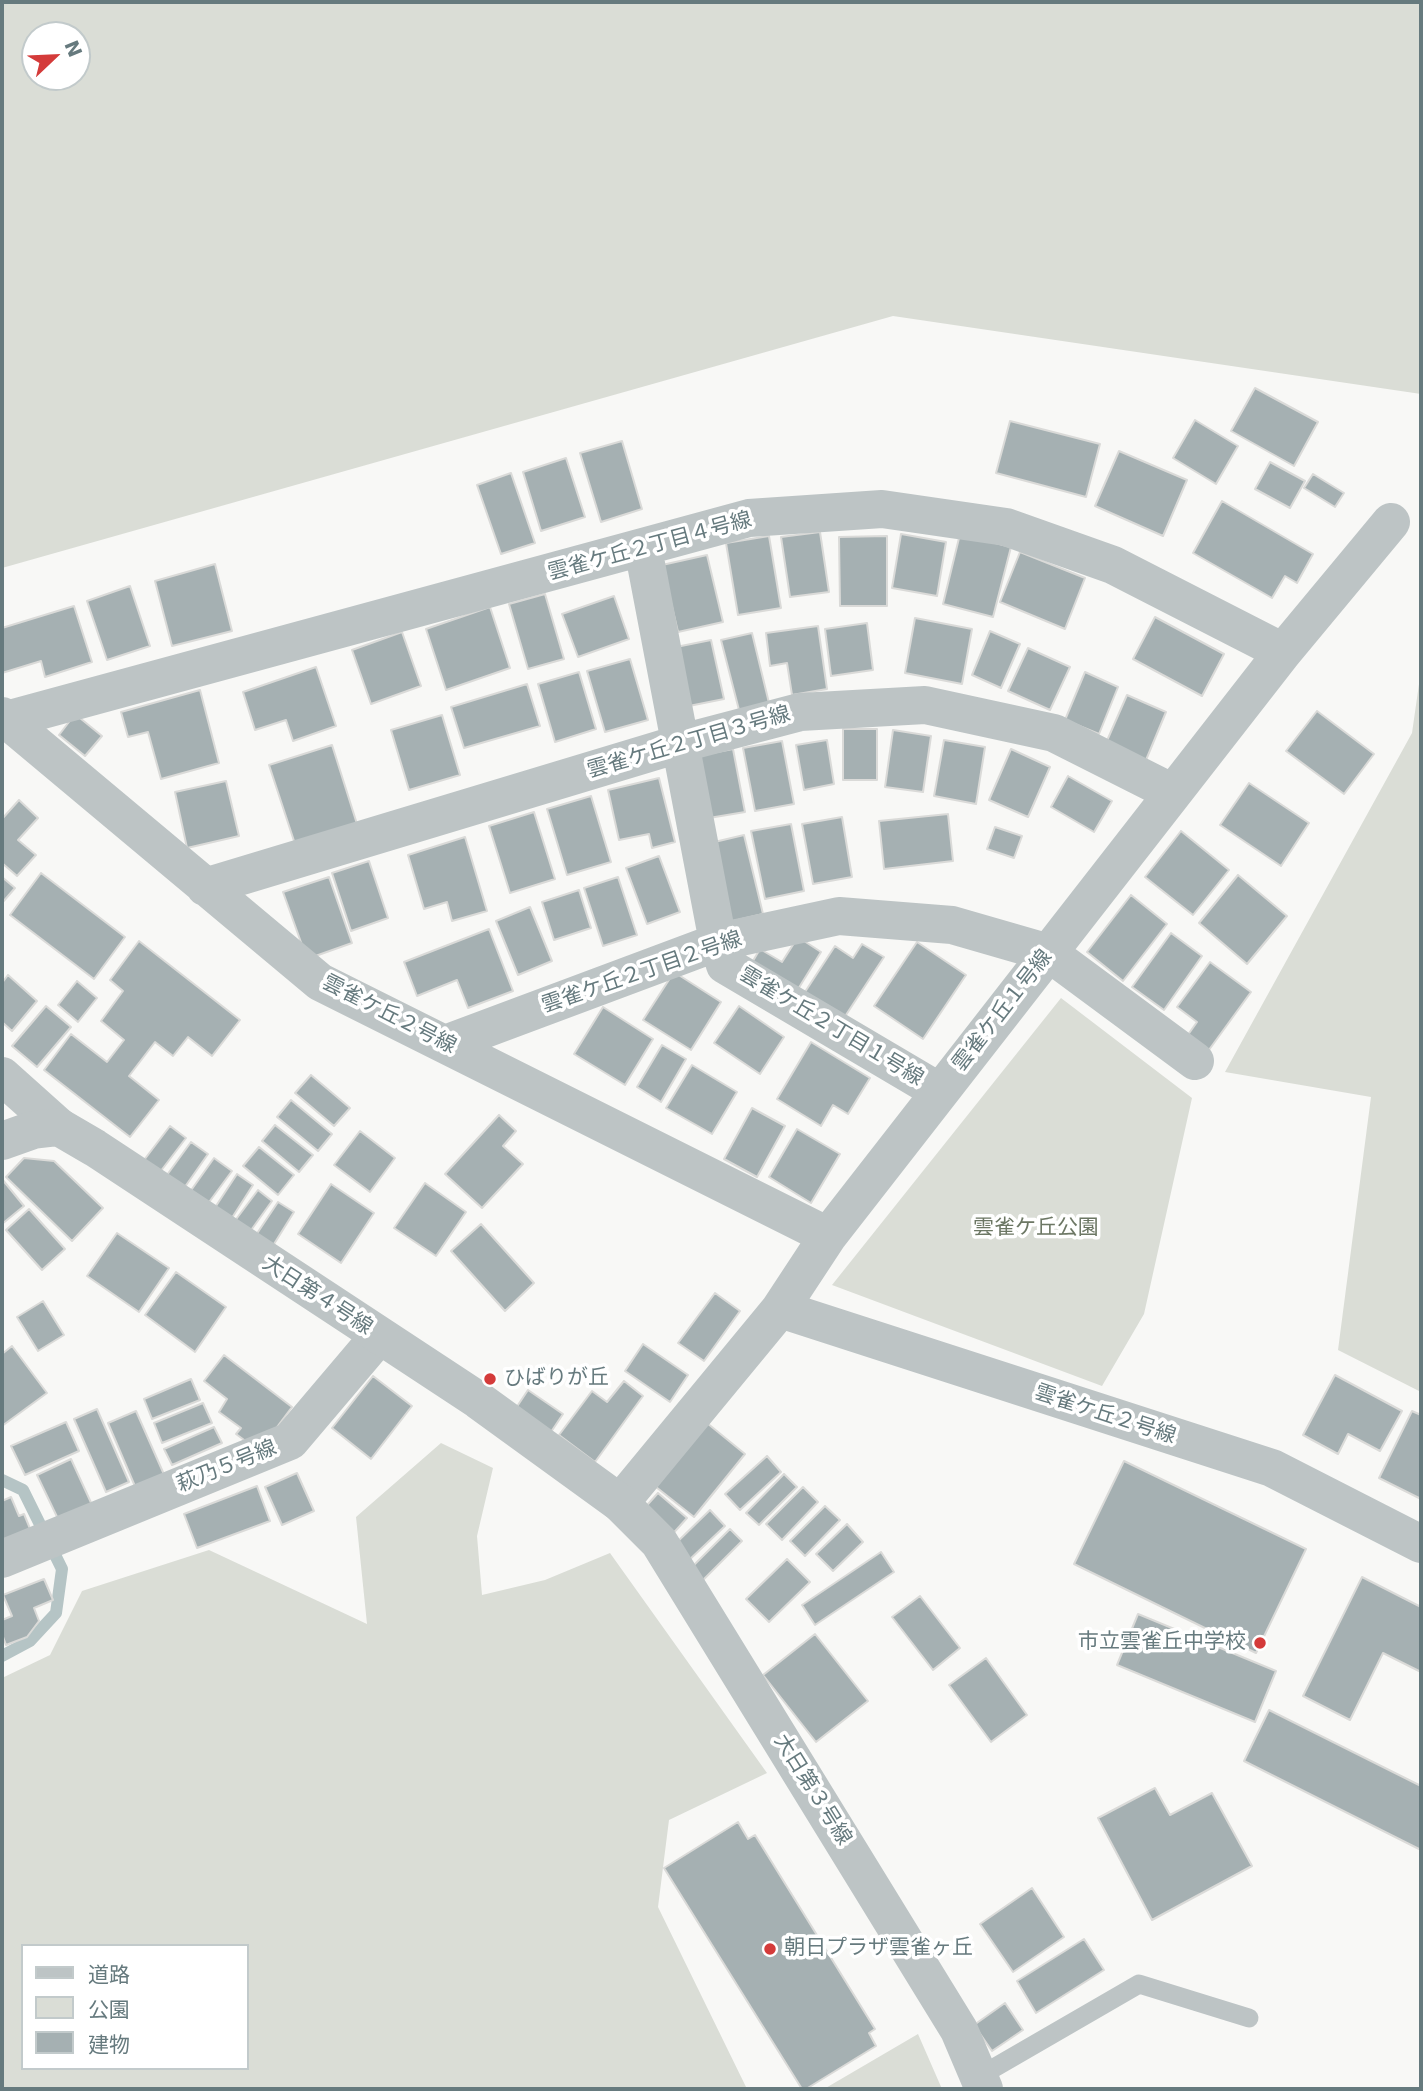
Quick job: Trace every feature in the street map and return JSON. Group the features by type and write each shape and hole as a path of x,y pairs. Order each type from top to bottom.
{"street":[{"name":"雲雀ケ丘２丁目４号線","path":"4,718 749,518 882,509 1006,527 1113,565 1283,652"},
{"name":"雲雀ケ丘１号線","path":"620,1503 779,1309 828,1236 1283,652 1391,522"},
{"name":"雲雀ケ丘２丁目１号線","path":"643,548 718,942 725,964 940,1092"},
{"name":"雲雀ケ丘２丁目３号線","path":"205,887 682,743 800,712 925,705 1054,733 1173,793"},
{"name":"雲雀ケ丘２号線","path":"4,718 320,982 828,1236"},
{"name":"雲雀ケ丘２丁目２号線","path":"445,1044 718,942 839,916 952,925 1049,953"},
{"path":"1049,953 1195,1061"},
{"name":"大日第４号線","path":"2,1076 59,1128 478,1400 620,1503"},
{"path":"2,1141 33,1130 59,1128"},
{"name":"雲雀ケ丘２号線","path":"779,1309 1272,1468 1421,1544"},
{"name":"萩乃５号線","path":"15,1554 290,1441 379,1336"},
{"name":"大日第３号線","path":"620,1503 659,1542 959,2030 982,2083"}],"lane":[{"path":"982,2083 1139,1984 1249,2018"}],"green space":[{"path":"2,2 1421,2 1421,394 893,316 2,568"},
{"path":"1421,670 1421,1392 1338,1350 1371,1097 1225,1072 1412,733"},
{"name":"雲雀ケ丘公園","path":"1061,998 1192,1098 1144,1314 1102,1386 832,1285"},
{"path":"441,1443 493,1468 477,1536 482,1595 545,1580 610,1553 767,1773 669,1820 658,1907 747,2089 2,2089 2,1678 50,1655 82,1591 209,1550 367,1624 356,1517"},
{"path":"918,2034 942,2089 824,2089"}],"building":[{"path":"1255,388 1318,422 1294,466 1231,431"},
{"path":"1195,420 1238,446 1216,484 1173,458"},
{"path":"1010,421 1100,444 1086,497 996,473"},
{"path":"622,441 642,509 601,522 580,453"},
{"path":"1119,451 1187,480 1163,536 1095,506"},
{"path":"566,458 585,517 541,531 523,472"},
{"path":"1270,462 1305,481 1290,508 1255,489"},
{"path":"511,473 535,543 501,554 477,485"},
{"path":"1313,474 1344,493 1335,507 1304,488"},
{"path":"1222,501 1313,554 1297,583 1285,576 1272,598 1193,553"},
{"path":"820,532 829,592 790,597 781,537"},
{"path":"901,534 946,542 937,596 892,588"},
{"path":"960,534 1011,547 993,617 943,604"},
{"path":"769,536 781,608 738,615 726,543"},
{"path":"887,536 887,606 840,606 839,537"},
{"path":"1020,552 1085,578 1065,629 1000,602"},
{"path":"707,555 723,622 678,632 662,565"},
{"path":"215,564 232,631 172,646 155,581"},
{"path":"130,586 150,646 107,660 87,601"},
{"path":"545,594 564,659 528,669 509,604"},
{"path":"614,596 629,639 578,657 562,614"},
{"path":"74,606 92,662 45,677 41,661 2,673 2,628"},
{"path":"490,607 510,668 446,690 426,629"},
{"path":"1155,617 1224,654 1202,696 1133,659"},
{"path":"915,618 972,629 962,684 905,673"},
{"path":"867,623 873,670 831,676 825,629"},
{"path":"818,626 827,689 792,695 787,663 770,666 766,633"},
{"path":"990,631 1020,644 1001,688 972,675"},
{"path":"402,632 421,686 371,704 352,650"},
{"path":"752,633 769,703 739,710 721,640"},
{"path":"711,640 724,699 689,706 676,647"},
{"path":"1028,648 1070,667 1050,710 1008,691"},
{"path":"630,659 648,720 605,732 587,671"},
{"path":"316,667 336,726 293,741 286,720 255,730 243,692"},
{"path":"579,672 596,729 555,742 538,684"},
{"path":"1085,672 1118,687 1099,734 1065,720"},
{"path":"527,684 540,726 464,748 451,707"},
{"path":"200,690 219,763 161,779 148,732 128,737 121,712"},
{"path":"1127,695 1166,712 1146,760 1106,743"},
{"path":"1317,711 1374,754 1344,794 1286,751"},
{"path":"75,714 102,736 85,756 59,735"},
{"path":"442,715 460,775 409,790 391,730"},
{"path":"843,729 877,729 877,780 843,780"},
{"path":"893,730 931,736 923,792 885,787"},
{"path":"827,740 834,784 804,790 796,745"},
{"path":"944,740 985,747 976,804 934,796"},
{"path":"782,741 794,804 755,811 743,748"},
{"path":"332,745 357,824 295,844 269,765"},
{"path":"733,749 745,812 703,819 691,757"},
{"path":"1011,749 1050,767 1028,817 989,800"},
{"path":"1068,776 1112,801 1094,832 1051,807"},
{"path":"659,778 675,842 652,848 649,834 619,840 608,790"},
{"path":"226,781 239,836 187,848 175,792"},
{"path":"1249,783 1309,823 1281,866 1220,825"},
{"path":"591,796 611,862 567,875 547,809"},
{"path":"19,800 38,818 18,840 36,855 17,876 2,863 2,819"},
{"path":"534,812 555,879 510,893 489,826"},
{"path":"948,814 953,861 884,869 879,821"},
{"path":"842,817 852,877 813,884 802,824"},
{"path":"791,824 804,891 765,899 751,831"},
{"path":"995,827 1022,836 1014,858 987,849"},
{"path":"1181,831 1229,870 1193,915 1145,877"},
{"path":"744,835 763,914 725,923 706,844"},
{"path":"465,837 487,911 452,921 447,902 424,909 408,855"},
{"path":"659,856 680,912 647,924 626,868"},
{"path":"369,861 388,918 351,931 332,873"},
{"path":"41,873 125,937 94,979 10,915"},
{"path":"1238,875 1287,916 1247,964 1199,923"},
{"path":"2,877 15,888 2,903"},
{"path":"329,877 352,943 307,959 283,892"},
{"path":"618,877 637,935 603,946 584,888"},
{"path":"579,890 591,928 554,940 542,902"},
{"path":"1131,895 1167,924 1123,981 1087,952"},
{"path":"530,907 552,961 518,975 496,921"},
{"path":"489,929 513,991 468,1008 457,980 417,996 404,962"},
{"path":"1171,933 1202,956 1164,1010 1132,987"},
{"path":"798,937 821,952 795,994 750,966 760,949 782,962"},
{"path":"139,941 240,1020 212,1056 188,1037 173,1056 155,1042 129,1076 159,1100 130,1137 44,1070 71,1034 107,1062 124,1040 101,1021 123,991 110,980"},
{"path":"917,942 966,975 923,1039 874,1006"},
{"path":"862,944 884,957 842,1021 803,995 835,946 853,958"},
{"path":"1210,962 1251,992 1206,1054 1185,1039 1197,1022 1177,1007"},
{"path":"674,972 721,1002 691,1050 643,1020"},
{"path":"8,975 37,1001 12,1031 2,1022 2,983"},
{"path":"77,981 97,998 78,1022 58,1005"},
{"path":"46,1006 71,1027 37,1067 12,1046"},
{"path":"739,1006 784,1037 760,1074 714,1043"},
{"path":"603,1007 653,1039 625,1085 574,1054"},
{"path":"811,1042 870,1078 848,1114 833,1105 821,1126 777,1099"},
{"path":"662,1045 686,1059 661,1102 637,1087"},
{"path":"692,1065 737,1092 712,1134 666,1108"},
{"path":"311,1075 350,1108 334,1126 295,1093"},
{"path":"291,1100 332,1134 318,1151 277,1117"},
{"path":"752,1108 785,1126 757,1177 724,1159"},
{"path":"499,1115 516,1131 503,1146 523,1164 482,1208 445,1174"},
{"path":"275,1125 313,1155 299,1172 262,1141"},
{"path":"170,1126 186,1138 157,1176 141,1164"},
{"path":"797,1129 840,1154 811,1203 769,1177"},
{"path":"360,1131 395,1158 370,1192 334,1165"},
{"path":"191,1142 208,1154 182,1191 164,1179"},
{"path":"259,1147 294,1175 278,1195 243,1166"},
{"path":"24,1158 54,1161 103,1208 72,1241 6,1177"},
{"path":"214,1158 232,1171 204,1209 187,1196"},
{"path":"237,1174 253,1185 228,1224 212,1212"},
{"path":"2,1179 24,1206 2,1224"},
{"path":"425,1183 466,1212 436,1256 394,1228"},
{"path":"331,1184 374,1213 341,1263 298,1234"},
{"path":"258,1190 272,1201 249,1233 234,1222"},
{"path":"278,1202 294,1212 269,1252 252,1241"},
{"path":"29,1209 65,1249 42,1270 6,1230"},
{"path":"481,1224 534,1283 505,1311 451,1251"},
{"path":"117,1233 169,1268 139,1312 87,1276"},
{"path":"176,1272 226,1307 195,1352 145,1315"},
{"path":"715,1293 740,1311 704,1361 678,1343"},
{"path":"43,1301 64,1335 38,1351 17,1317"},
{"path":"643,1344 688,1375 670,1402 625,1371"},
{"path":"12,1346 47,1393 2,1426 2,1354"},
{"path":"224,1355 292,1407 259,1451 236,1434 241,1428 219,1412 227,1399 204,1381"},
{"path":"1335,1375 1402,1411 1380,1451 1348,1434 1338,1454 1303,1435"},
{"path":"373,1376 412,1406 371,1459 332,1428"},
{"path":"191,1379 200,1400 152,1419 144,1399"},
{"path":"624,1381 643,1396 595,1462 559,1435 592,1391 607,1402"},
{"path":"528,1390 563,1414 549,1435 514,1411"},
{"path":"203,1403 212,1423 162,1443 154,1423"},
{"path":"97,1409 129,1482 106,1492 74,1419"},
{"path":"136,1411 166,1479 137,1491 108,1423"},
{"path":"1412,1411 1421,1415 1421,1499 1379,1478"},
{"path":"66,1422 79,1451 25,1475 11,1446"},
{"path":"707,1423 745,1454 694,1517 656,1487"},
{"path":"214,1427 222,1443 172,1465 164,1449"},
{"path":"767,1456 781,1472 740,1510 725,1494"},
{"path":"71,1459 93,1507 60,1523 37,1475"},
{"path":"1124,1461 1306,1549 1256,1653 1074,1564"},
{"path":"297,1473 314,1511 282,1525 265,1487"},
{"path":"784,1474 797,1487 759,1525 746,1513"},
{"path":"257,1486 270,1521 197,1548 184,1514"},
{"path":"803,1487 818,1502 782,1540 766,1524"},
{"path":"658,1493 687,1518 669,1538 640,1513"},
{"path":"11,1497 19,1516 24,1514 33,1536 2,1549 2,1501"},
{"path":"825,1506 840,1520 805,1556 790,1541"},
{"path":"710,1510 725,1526 687,1562 672,1547"},
{"path":"847,1524 863,1542 833,1571 816,1554"},
{"path":"730,1529 742,1541 703,1580 691,1568"},
{"path":"881,1552 894,1572 815,1625 802,1605"},
{"path":"787,1559 810,1582 769,1622 746,1599"},
{"path":"1362,1577 1421,1607 1421,1672 1383,1653 1350,1720 1303,1696"},
{"path":"44,1579 53,1600 34,1608 39,1621 27,1637 6,1645 2,1634 2,1620 12,1616 3,1595"},
{"path":"920,1596 960,1648 933,1670 892,1617"},
{"path":"1138,1614 1276,1671 1255,1722 1117,1665"},
{"path":"815,1634 868,1701 816,1742 763,1675"},
{"path":"986,1658 1027,1715 991,1742 949,1685"},
{"path":"1269,1710 1421,1786 1421,1850 1244,1761"},
{"path":"1155,1788 1170,1815 1212,1793 1252,1866 1152,1920 1098,1818"},
{"name":"朝日プラザ雲雀ヶ丘","path":"738,1822 748,1839 755,1835 875,2029 869,2033 876,2046 806,2089 802,2089 664,1868"},
{"path":"1032,1888 1064,1937 1013,1972 980,1924"},
{"path":"1084,1939 1104,1970 1036,2013 1017,1981"},
{"path":"1005,2003 1023,2030 992,2051 974,2025"}],"waterway":[{"path":"2,1480 23,1490 62,1569 56,1613 30,1641 2,1656"}],"place":[{"name":"ひばりが丘","path":"490,1379"},
{"name":"市立雲雀丘中学校","path":"1260,1643"},
{"name":"朝日プラザ雲雀ヶ丘","path":"770,1949"}]}
